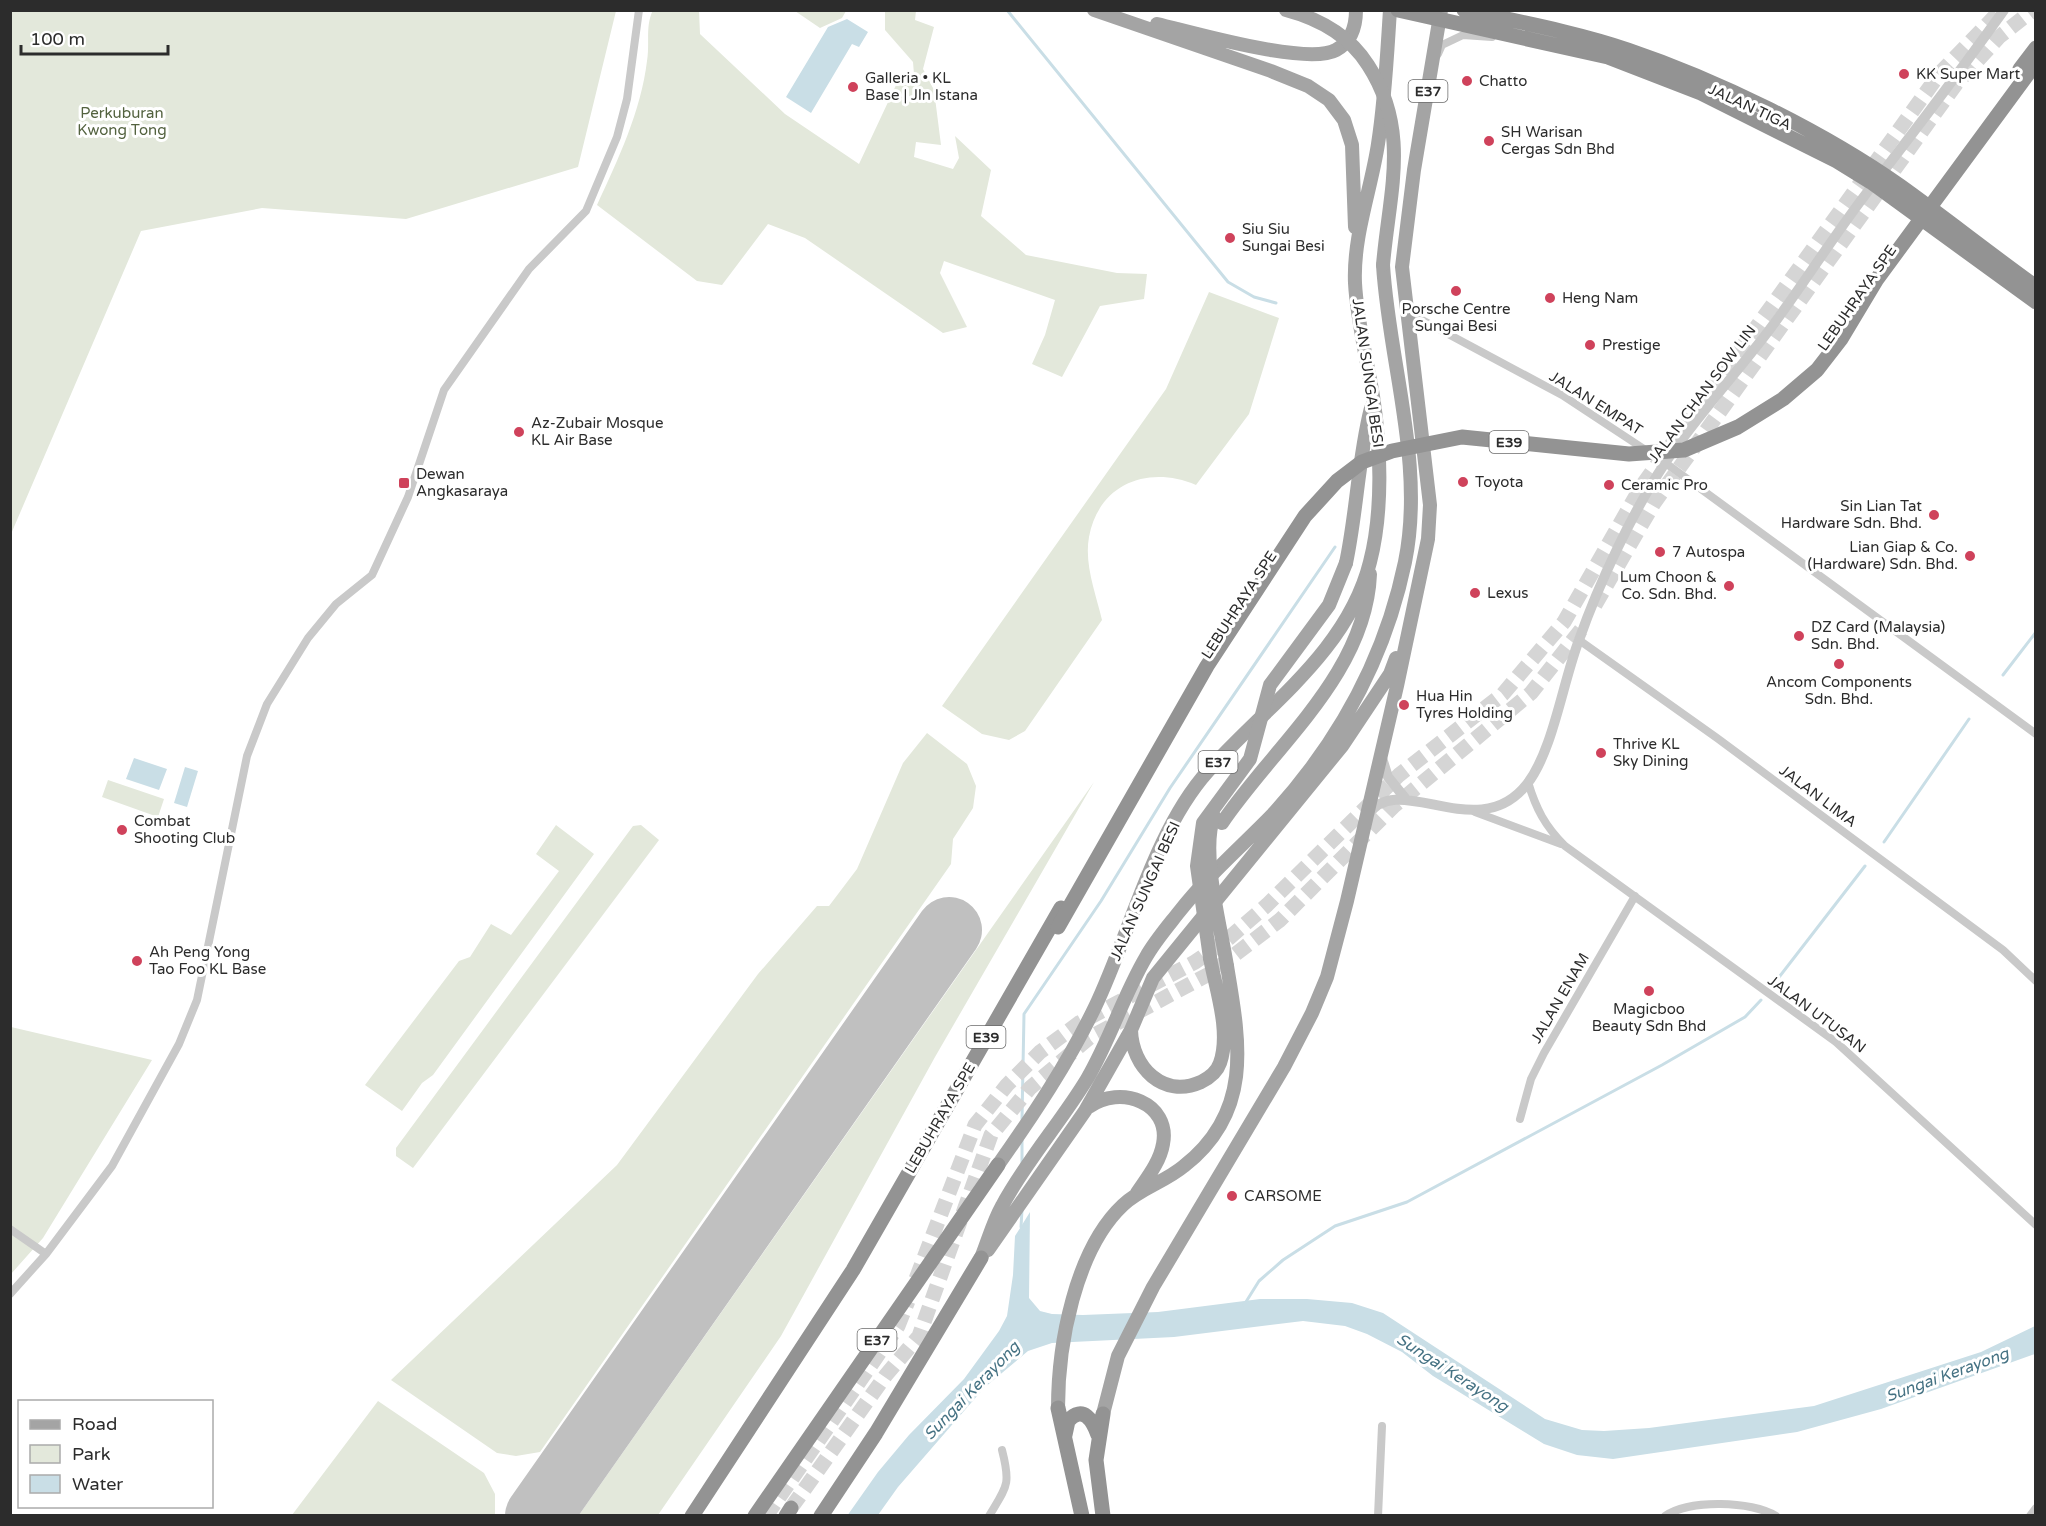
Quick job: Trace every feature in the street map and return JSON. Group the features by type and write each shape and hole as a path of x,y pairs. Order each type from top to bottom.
{"highway":[{"path":"1398,10 1608,57 1701,93 1837,161 1881,189 2036,302"},
{"path":"1464,10 1599,40 1627,49 1683,70 1796,124 1900,186 2036,285"},
{"name":"LEBUHRAYA SPE","path":"692,1515 853,1270 1200,664 1298,513 1329,475 1358,455 1430,434 1464,432 1629,448 1684,444 1734,422 1781,393 1834,337 1871,276 2036,48"},
{"name":"LEBUHRAYA SPE","path":"700,1515 860,1274 1207,666 1305,516 1337,482 1362,462 1430,442 1462,437 1629,454 1684,450 1747,422 1783,399 1817,370 1841,339 1878,279 2036,63"},
{"name":"E37","path":"755,1515 998,1165"},
{"name":"E37","path":"820,1515 876,1433 981,1258"},
{"path":"1058,1408 1082,1515"},
{"path":"1064,1440 1068,1420 1079,1414 1086,1414 1091,1418 1099,1438"},
{"path":"1103,1414 1099,1438 1097,1483 1103,1515"}],"main road":[{"path":"1094,10 1271,71 1308,86 1329,100 1344,120 1352,145 1356,266"},
{"path":"1103,10 1230,42 1292,52 1321,53 1334,51 1351,36 1356,10"},
{"path":"981,1258 1002,1206 1085,1081 1106,1044 1146,957 1181,909 1275,811 1331,741 1365,685 1378,655 1405,561 1412,500 1406,434 1388,326 1383,266 1395,159 1394,133 1385,93 1361,54 1345,37 1326,25 1286,10"},
{"name":"JALAN SUNGAI BESI","path":"998,1165 1044,1100 1095,1006 1152,867 1180,812 1206,774 1311,667 1340,631 1370,562 1378,504 1379,448 1374,399 1360,323 1356,266 1378,144 1390,10"},
{"path":"1385,80 1398,10"},
{"path":"1414,170 1430,10"},
{"name":"E37","path":"981,1258 999,1237 1084,1111 1131,1030 1153,978 1342,746 1390,674 1413,614 1428,539 1430,505 1422,425 1403,294 1404,239 1441,10"},
{"path":"1131,1030 1131,1043 1139,1062 1164,1084 1173,1088 1194,1085 1214,1073 1220,1065 1223,1035 1197,866 1203,823 1250,759 1270,685 1329,605 1346,563 1361,477 1362,444 1374,399"},
{"path":"1216,896 1216,847 1222,823 1250,784 1312,710 1345,657 1361,622 1369,595 1370,562"},
{"path":"1103,1414 1118,1356 1153,1287 1284,1067 1312,1013 1333,957 1413,614"},
{"path":"1137,1193 1172,1175 1197,1155 1221,1124 1233,1101 1238,1080 1238,1041 1211,869 1210,831 1221,801"},
{"path":"1058,1408 1060,1361 1077,1287 1108,1223 1137,1193 1160,1156 1164,1142 1160,1122 1143,1103 1126,1096 1113,1095 1100,1099 1084,1111"}],"street":[{"path":"10,1294 46,1254 112,1166 179,1044 197,1000 247,756 267,704 308,638 336,604 372,575 408,497 444,390 529,269 586,211 617,137 627,99 639,10"},
{"name":"JALAN TIGA","path":"1473,10 1581,33 1661,57 1805,124 1884,172 2036,285"},
{"name":"JALAN CHAN SOW LIN","path":"1364,820 1372,808 1382,801 1405,798 1443,808 1472,811 1504,804 1528,782 1544,749 1579,640 1619,547 1665,463 1772,326 1871,188 2004,10"},
{"name":"JALAN TIGA","path":"1431,71 1442,45 1462,35 1523,40 1566,50 1653,77 1810,150 1871,188 2036,308"},
{"name":"JALAN EMPAT","path":"1403,294 1412,312 1422,320 1562,395 1665,463 2036,734"},
{"name":"JALAN LIMA","path":"1579,640 1717,738 1993,943 2036,981"},
{"path":"1381,748 1382,765 1388,777 1405,798"},
{"name":"JALAN UTUSAN","path":"1528,782 1537,810 1546,827 1565,846 1836,1042 2036,1225"},
{"name":"JALAN UTUSAN","path":"1472,811 1565,846"},
{"name":"JALAN ENAM","path":"1520,1119 1531,1079 1544,1053 1635,896"},
{"path":"10,1229 46,1254"},
{"path":"1378,1515 1382,1426"},
{"path":"989,1515 1006,1489 1008,1473 1002,1450"},
{"path":"1665,1515 1678,1509 1730,1505 1763,1509 1776,1515"},
{"path":"2030,1515 2036,1508"}],"green space":[{"name":"Perkuburan Kwong Tong","path":"11,10 616,11 578,167 406,219 262,208 141,231 11,534"},
{"path":"653,10 699,11 700,34 785,114 859,164 897,83 915,86 913,62 885,30 885,11 916,11 915,20 934,27 923,69 934,90 941,145 916,142 914,157 953,169 959,158 955,136 991,170 981,216 1026,255 1117,273 1147,274 1144,299 1100,306 1062,377 1032,364 1045,335 1055,300 944,261 940,273 967,327 943,333 805,238 768,224 722,285 697,281 597,205 620,153 640,98 647,61 649,22"},
{"path":"795,11 846,11 842,18 820,28"},
{"path":"1209,292 1279,318 1249,414 1196,485 1178,479 1144,478 1129,483 1103,503 1095,518 1088,547 1091,579 1102,620 1025,731 1009,740 982,734 942,706 1166,389"},
{"path":"927,733 967,764 976,786 973,808 953,839 951,864 540,1452 516,1456 497,1453 391,1380 617,1165 758,974 817,906 829,906 857,869 903,763"},
{"path":"108,780 164,799 158,817 102,797"},
{"path":"1094,782 935,1057 781,1336 658,1515 579,1515"},
{"path":"556,825 594,854 433,1075 422,1083 402,1111 365,1085 459,961 470,957 491,924 511,935 559,871 536,854"},
{"path":"641,825 659,840 413,1168 396,1156 396,1148 633,826"},
{"path":"11,1027 152,1060 43,1238 11,1274"},
{"path":"378,1401 484,1473 495,1494 495,1515 292,1515"}],"water":[{"path":"847,19 868,32 859,47 852,44 811,113 786,97 828,27"},
{"path":"134,758 167,769 159,790 126,779"},
{"path":"185,767 198,771 187,807 174,803"},
{"name":"Sungai Kerayong","path":"1030,1212 1029,1298 1040,1311 1052,1314 1083,1315 1158,1312 1260,1299 1307,1299 1352,1303 1383,1313 1545,1419 1582,1430 1649,1428 1814,1406 1981,1352 2035,1326 2035,1354 1881,1409 1797,1432 1613,1459 1577,1455 1544,1444 1433,1376 1402,1352 1367,1334 1345,1326 1303,1321 1174,1337 1052,1343 1028,1351 984,1388 898,1487 878,1515 847,1516 878,1472 909,1435 964,1379 999,1331 1007,1316 1013,1275 1015,1236"}],"waterway":[{"path":"1007,10 1228,282 1254,297 1276,303"},
{"path":"1022,1119 1024,1014 1101,901 1170,788 1335,547"},
{"path":"2003,675 2036,632"},
{"path":"1884,842 1969,719"},
{"path":"1773,985 1865,866"},
{"path":"1244,1305 1259,1281 1283,1260 1335,1226 1407,1202 1662,1065 1745,1017 1761,1000"},
{"path":"1022,1138 1022,1164"},
{"path":"1021,1227 1022,1210"}],"runway":[{"path":"538,1516 949,930"}],"tunnel":[{"path":"916,1279 975,1125 1007,1085 1040,1052 1079,1023 1195,962 1229,938 1267,905 1399,775 1503,694 1564,622 1641,487 1940,73 2001,10"},
{"path":"1595,605 1654,503 1956,84 1999,37 2033,10"},
{"path":"791,1508 886,1375 919,1336 991,1135 1030,1088 1089,1038 1211,973 1280,920 1394,806 1531,693 1584,626"},
{"path":"766,1516 898,1326 908,1301"}],"place":[{"name":"KK Super Mart","path":"1904,74"},
{"name":"Chatto","path":"1467,81"},
{"name":"Galleria • KL Base | Jln Istana","path":"853,87"},
{"name":"SH Warisan Cergas Sdn Bhd","path":"1489,141"},
{"name":"Siu Siu Sungai Besi","path":"1230,238"},
{"name":"Porsche Centre Sungai Besi","path":"1456,291"},
{"name":"Heng Nam","path":"1550,298"},
{"name":"Prestige","path":"1590,345"},
{"name":"Az-Zubair Mosque KL Air Base","path":"519,432"},
{"name":"Toyota","path":"1463,482"},
{"name":"Dewan Angkasaraya","path":"404,483"},
{"name":"Ceramic Pro","path":"1609,485"},
{"name":"Sin Lian Tat Hardware Sdn. Bhd.","path":"1934,515"},
{"name":"7 Autospa","path":"1660,552"},
{"name":"Lian Giap & Co. (Hardware) Sdn. Bhd.","path":"1970,556"},
{"name":"Lum Choon & Co. Sdn. Bhd.","path":"1729,586"},
{"name":"Lexus","path":"1475,593"},
{"name":"DZ Card (Malaysia) Sdn. Bhd.","path":"1799,636"},
{"name":"Ancom Components Sdn. Bhd.","path":"1839,664"},
{"name":"Hua Hin Tyres Holding","path":"1404,705"},
{"name":"Thrive KL Sky Dining","path":"1601,753"},
{"name":"Combat Shooting Club","path":"122,830"},
{"name":"Ah Peng Yong Tao Foo KL Base","path":"137,961"},
{"name":"Magicboo Beauty Sdn Bhd","path":"1649,991"},
{"name":"CARSOME","path":"1232,1196"}]}
